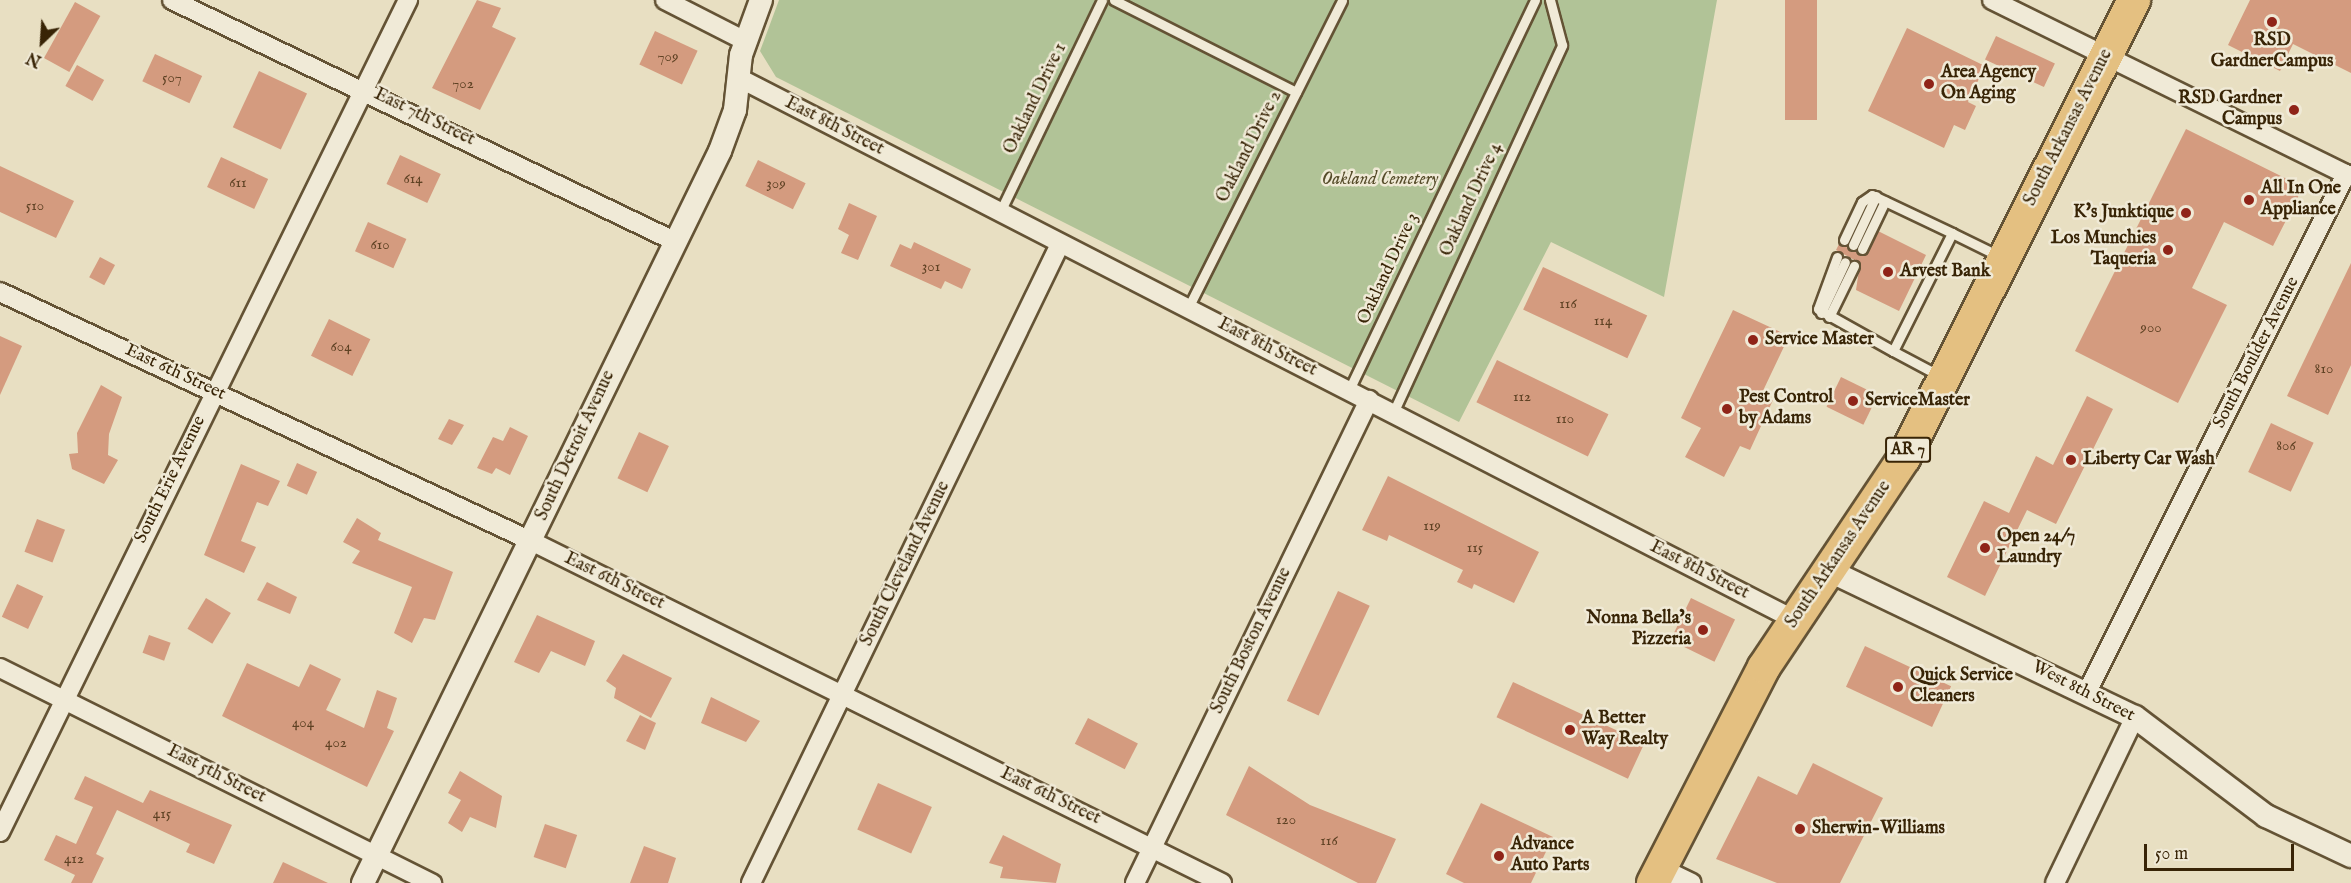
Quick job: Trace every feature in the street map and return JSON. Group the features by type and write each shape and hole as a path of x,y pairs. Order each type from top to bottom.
{"highway":[{"name":"South Arkansas Avenue","path":"1657,876 1738,713 1795,620 1830,572 1904,458 2134,0"}],"street":[{"name":"East 7th Street","path":"172,0 363,87 674,241"},
{"name":"South Erie Avenue","path":"0,832 363,87 408,0"},
{"path":"665,0 745,41"},
{"name":"South Detroit Avenue","path":"363,883 531,541 674,241 720,151 735,110 745,41 760,0"},
{"path":"1992,0 2348,176"},
{"name":"East 8th Street","path":"739,78 1795,620"},
{"name":"South Boulder Avenue","path":"2087,692 2348,176"},
{"name":"South Cleveland Avenue","path":"751,883 1060,244"},
{"name":"East 6th Street","path":"0,292 531,541 1222,883"},
{"name":"South Boston Avenue","path":"1135,883 1370,400"},
{"name":"West 8th Street","path":"1830,572 2087,692 2135,717 2266,816 2351,856"},
{"name":"East 5th Street","path":"0,668 432,883"},
{"path":"2055,883 2135,717"},
{"path":"1657,876 1692,883"}],"lane":[{"name":"Oakland Drive 1","path":"1000,212 1102,0"},
{"path":"1114,0 1296,92"},
{"name":"Oakland Drive 2","path":"1188,308 1342,0"},
{"name":"Oakland Drive 3","path":"1349,390 1535,0"},
{"name":"Oakland Drive 4","path":"1393,412 1562,45 1550,0"},
{"path":"1880,199 1853,245 1862,202 1880,199 2004,259"},
{"path":"1893,351 1952,233"},
{"path":"1825,315 1845,262 1817,300 1825,315 1944,378"}],"green space":[{"name":"Oakland Cemetery","path":"779,0 1717,0 1664,297 1551,242 1459,422 776,77 760,51"}],"building":[{"path":"477,0 501,8 492,27 516,38 480,110 432,88"},
{"path":"1785,0 1817,0 1817,120 1785,120"},
{"path":"2250,0 2351,0 2351,73 2293,44 2280,71 2228,45"},
{"path":"75,2 100,16 69,72 44,58"},
{"name":"Area Agency On Aging","path":"1907,28 1985,66 1968,102 1976,106 1965,130 1954,125 1944,148 1868,111"},
{"path":"655,31 698,51 682,84 639,65"},
{"path":"1996,36 2055,63 2044,87 1985,60"},
{"path":"155,54 202,76 189,103 142,81"},
{"path":"77,65 104,80 92,101 65,86"},
{"path":"259,71 307,93 281,150 233,127"},
{"path":"2186,129 2303,187 2273,246 2224,222 2192,288 2227,305 2178,403 2075,351"},
{"path":"400,155 441,174 427,203 386,184"},
{"path":"221,157 268,179 254,209 207,187"},
{"path":"758,160 806,183 793,209 745,186"},
{"path":"0,166 74,201 56,238 0,212"},
{"path":"849,203 877,216 858,260 841,253 849,235 838,229"},
{"path":"368,222 406,239 393,268 355,251"},
{"name":"Arvest Bank","path":"1878,231 1926,255 1899,311 1856,290 1860,263 1836,250 1839,244 1865,255"},
{"path":"914,242 971,269 962,289 945,281 941,289 890,266 900,244 911,249"},
{"path":"100,257 115,265 104,285 89,277"},
{"path":"2351,263 2351,365 2328,415 2287,396"},
{"path":"1543,267 1647,316 1627,358 1523,310"},
{"path":"1733,310 1789,336 1761,395 1773,400 1750,450 1740,446 1724,477 1685,457 1701,428 1681,418"},
{"path":"329,319 370,339 352,376 311,356"},
{"path":"0,336 22,346 0,395"},
{"path":"1497,360 1608,414 1588,457 1476,402"},
{"name":"ServiceMaster","path":"1841,377 1878,395 1863,425 1827,407"},
{"path":"101,385 122,397 109,434 108,455 118,460 104,484 72,469 69,454 78,453 77,433"},
{"path":"2087,396 2113,409 2056,524 2027,510 1985,596 1947,577 1984,501 2009,513 2036,456 2053,465"},
{"path":"449,419 464,425 452,445 438,439"},
{"path":"2271,423 2314,443 2291,492 2248,472"},
{"path":"510,427 528,436 510,475 496,468 492,474 477,468 493,437 503,441"},
{"path":"639,432 669,446 647,492 617,478"},
{"path":"297,463 317,472 307,495 287,486"},
{"path":"241,464 280,481 268,506 257,502 241,541 256,547 244,573 204,555"},
{"path":"1388,476 1539,552 1514,603 1474,584 1472,589 1457,582 1463,570 1389,535 1387,541 1362,530"},
{"path":"357,518 381,533 378,540 453,572 435,620 424,618 412,643 394,633 412,587 352,563 360,551 343,542"},
{"path":"37,519 65,530 52,562 24,552"},
{"path":"267,582 297,597 290,614 257,600"},
{"path":"17,584 43,596 28,629 2,617"},
{"path":"1338,591 1370,606 1319,715 1287,701"},
{"path":"206,598 231,613 212,644 187,629"},
{"name":"Nonna Bella’s Pizzeria","path":"1691,598 1735,619 1714,662 1670,640"},
{"path":"537,615 595,641 585,666 551,651 539,673 514,662"},
{"path":"149,635 171,643 164,661 143,653"},
{"name":"Quick Service Cleaners","path":"1865,646 1951,686 1932,727 1846,687"},
{"path":"623,654 672,678 651,718 614,698 616,688 606,681"},
{"path":"247,663 299,687 310,664 341,679 326,710 364,728 377,690 397,698 387,728 394,731 367,787 222,716"},
{"name":"A Better Way Realty","path":"1513,682 1644,743 1628,779 1497,717"},
{"path":"711,697 760,721 746,742 701,723"},
{"path":"640,715 656,723 645,750 626,741"},
{"path":"1088,718 1138,743 1125,769 1075,744"},
{"name":"Sherwin-Williams","path":"1813,763 1883,798 1840,883 1777,883 1716,859 1758,776 1797,795"},
{"path":"1249,766 1310,805 1396,839 1376,883 1358,883 1226,815"},
{"path":"460,771 502,796 496,828 470,817 462,832 448,823 461,800 448,793"},
{"path":"85,776 143,803 150,790 232,825 214,864 186,852 190,844 117,810 96,854 104,858 92,883 71,883 75,875 44,860 56,835 76,844 93,807 74,799"},
{"path":"878,783 932,807 911,854 857,830"},
{"name":"Advance Auto Parts","path":"1481,803 1553,837 1531,883 1464,883 1446,874"},
{"path":"545,824 577,835 566,868 534,857"},
{"path":"1003,835 1061,864 1056,883 1000,878 1003,867 989,863"},
{"path":"644,846 676,858 668,883 630,883"},
{"path":"283,862 328,883 273,883"}],"place":[{"name":"RSD GardnerCampus","path":"2272,22"},
{"name":"Area Agency On Aging","path":"1929,84"},
{"name":"RSD Gardner Campus","path":"2294,110"},
{"name":"All In One Appliance","path":"2249,200"},
{"name":"K's Junktique","path":"2186,213"},
{"name":"Los Munchies Taqueria","path":"2168,250"},
{"name":"Arvest Bank","path":"1888,272"},
{"name":"Service Master","path":"1753,340"},
{"name":"ServiceMaster","path":"1853,401"},
{"name":"Pest Control by Adams","path":"1727,409"},
{"name":"Liberty Car Wash","path":"2071,460"},
{"name":"Open 24/7 Laundry","path":"1985,548"},
{"name":"Nonna Bella’s Pizzeria","path":"1703,630"},
{"name":"Quick Service Cleaners","path":"1898,687"},
{"name":"A Better Way Realty","path":"1570,730"},
{"name":"Sherwin-Williams","path":"1800,829"},
{"name":"Advance Auto Parts","path":"1499,856"}]}
